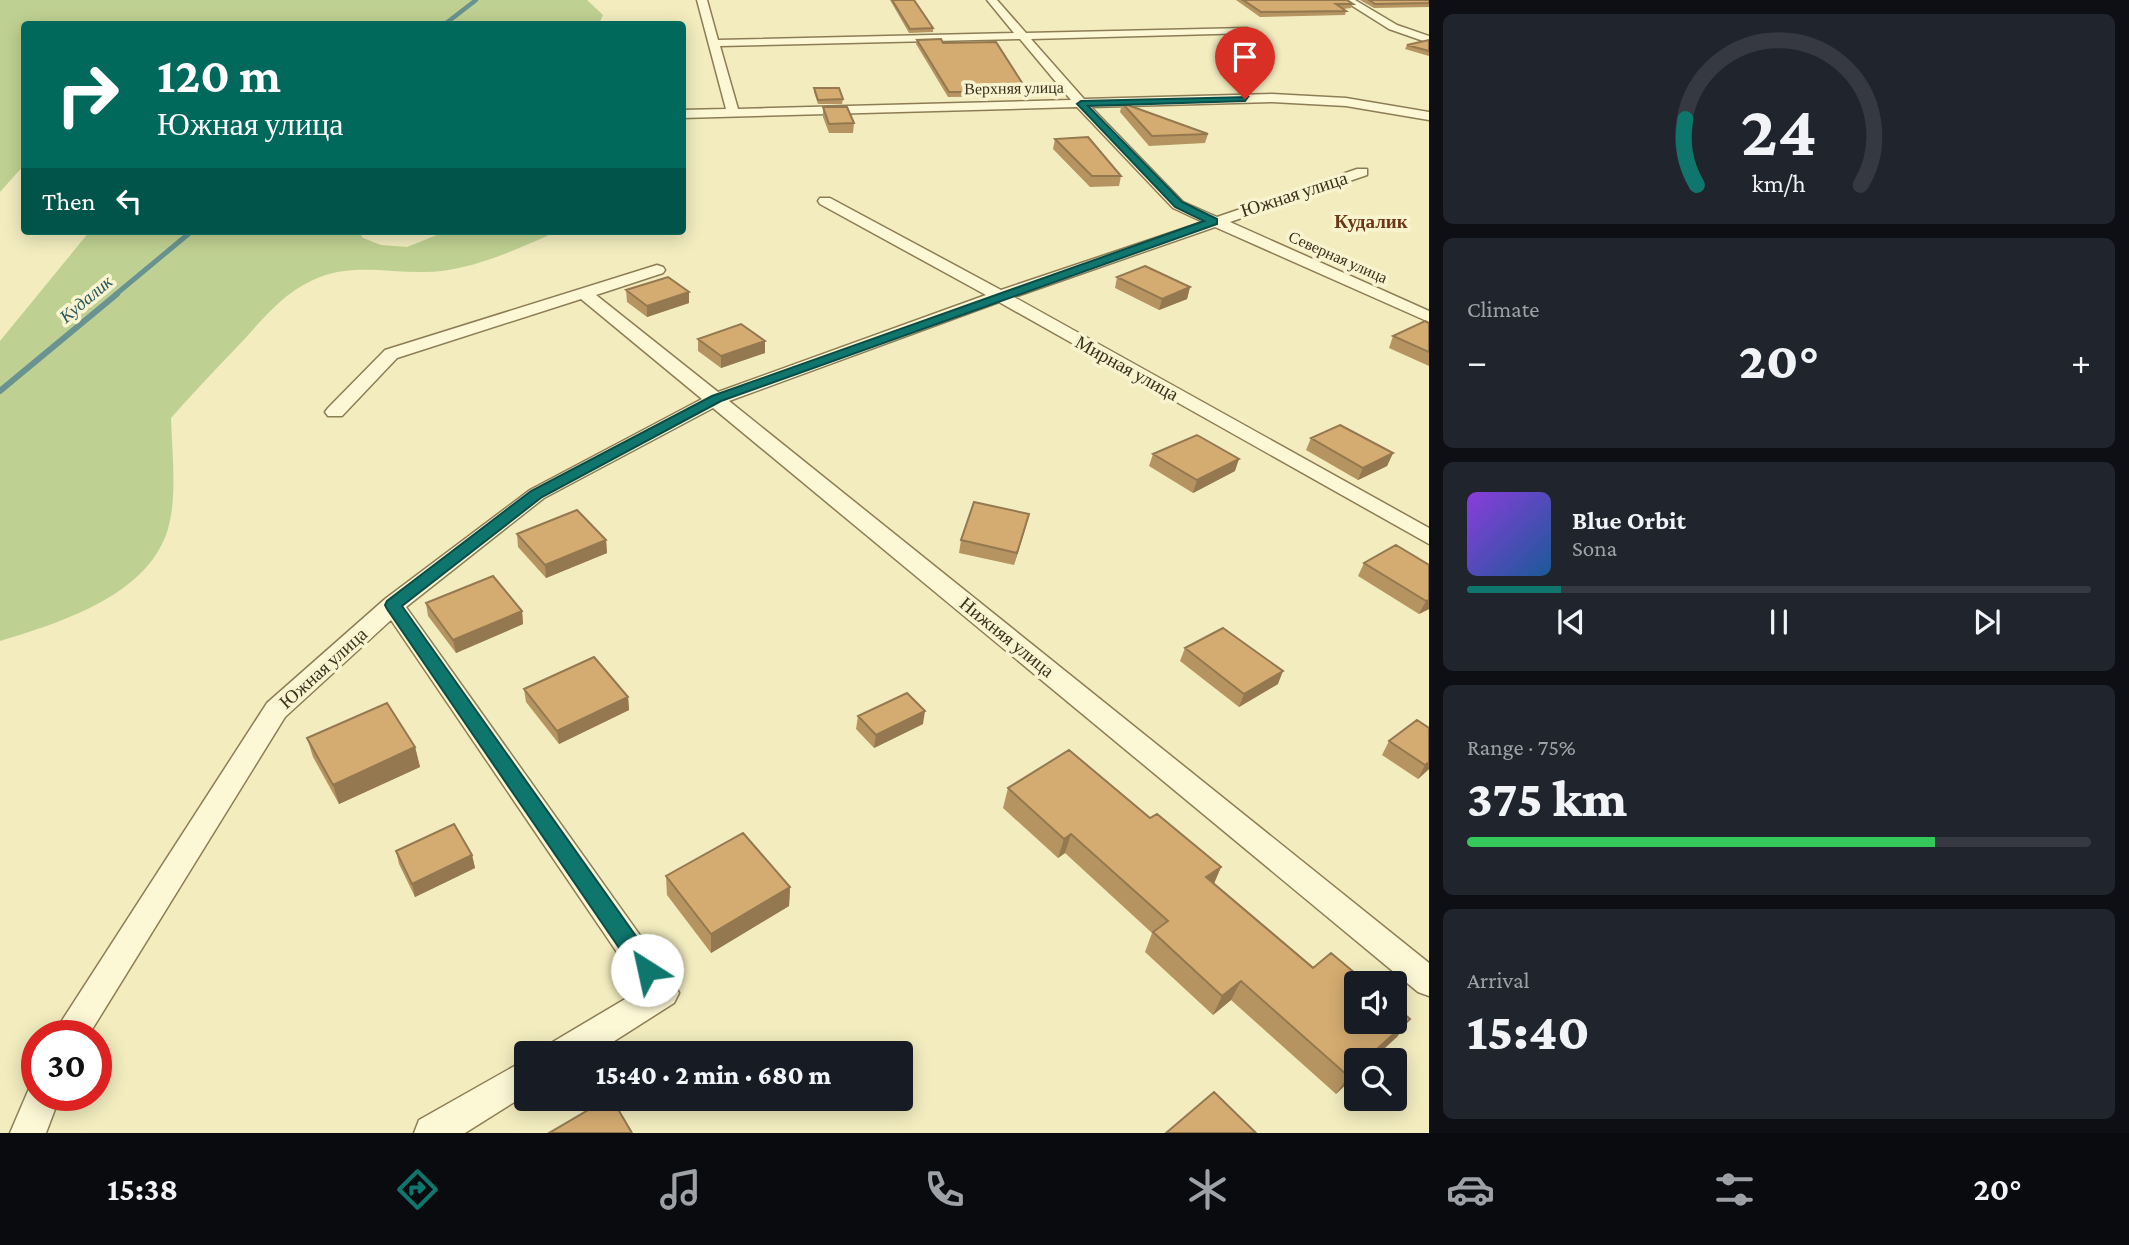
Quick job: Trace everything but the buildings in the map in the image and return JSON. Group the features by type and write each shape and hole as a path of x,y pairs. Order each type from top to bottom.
{"street":[{"path":"702,0 733,113"},
{"name":"Северная улица","path":"992,0 1081,104 1178,205 1429,317"},
{"path":"1348,0 1393,27 1429,40"},
{"path":"713,43 1247,31"},
{"name":"Верхняя улица","path":"686,114 1272,98 1346,102 1429,116"},
{"name":"Южная улица","path":"79,1020 276,710 393,605 537,494 716,399 1000,296 1362,172"},
{"name":"Мирная улица","path":"824,201 1000,296 1429,537"},
{"path":"335,412 391,354 657,270"},
{"name":"Нижняя улица","path":"584,293 1429,982"},
{"path":"393,605 663,993 584,1041"},
{"path":"432,1133 514,1083"},
{"path":"29,1133 37,1111"}],"green space":[{"path":"0,0 587,0 603,15 600,21 21,21 21,168 0,192"},
{"path":"87,235 361,235 381,245 407,247 437,235 548,235 469,266 420,272 338,272 324,275 289,294 171,418 173,499 169,525 159,549 144,570 124,588 75,615 0,641 0,341"}],"waterway":[{"name":"Кудалик","path":"449,21 476,0"},
{"name":"Кудалик","path":"115,295 187,235"},
{"name":"Кудалик","path":"0,391 117,294"}],"district":[{"name":"Кудалик","path":"1371,221"}],"route":[{"path":"647,970 393,605 537,494 716,399 1213,222 1178,205 1081,104 1245,99"}]}
